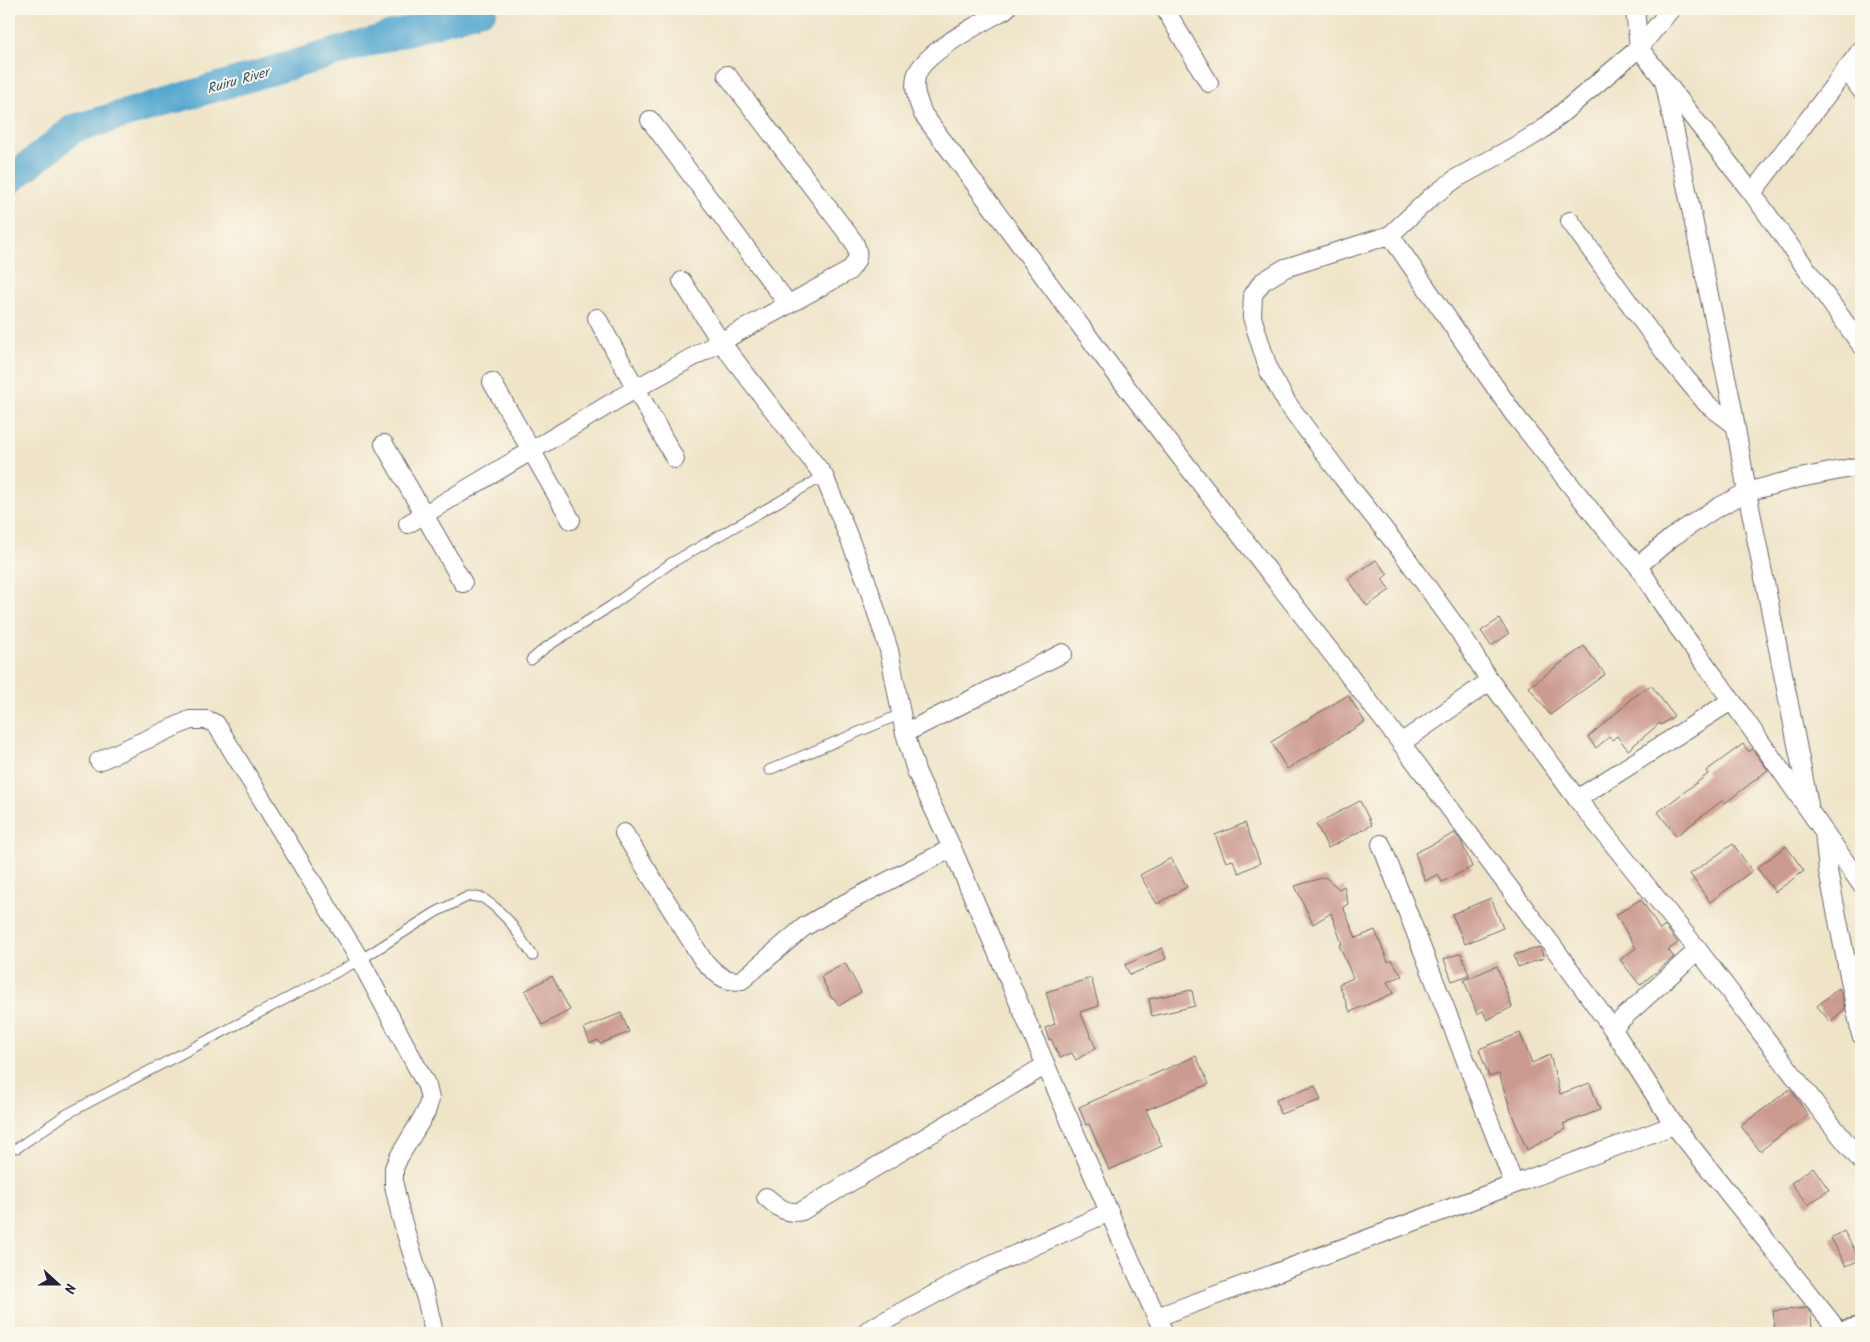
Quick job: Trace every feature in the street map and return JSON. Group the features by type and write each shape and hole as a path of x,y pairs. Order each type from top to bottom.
{"street":[{"path":"1006,9 958,37 926,60 916,75 914,93 923,114 1114,372 1401,743 1552,944 1612,1028 1674,1125 1839,1333 1861,1328"},
{"path":"1165,9 1209,83"},
{"path":"1635,9 1638,48 1752,193 1861,345"},
{"path":"1671,9 1638,48 1542,130 1458,178 1430,198 1390,235 1285,268 1262,282 1253,295 1252,317 1269,371 1287,403 1425,583 1459,630 1490,681 1577,799 1698,950 1861,1161"},
{"path":"1752,193 1861,50"},
{"path":"1846,69 1861,90"},
{"path":"408,524 635,389 849,271 857,262 859,253 854,242 727,75"},
{"path":"1664,80 1735,425 1810,811"},
{"path":"650,120 788,304"},
{"path":"1570,221 1668,357 1707,404 1735,425"},
{"path":"1390,235 1513,413 1608,532 1638,566 1674,622 1861,884"},
{"path":"682,281 720,341 824,476 866,580 886,641 905,733 916,771 952,848 1109,1212 1160,1325 1514,1184 1674,1125"},
{"path":"597,318 675,459"},
{"path":"492,382 571,520"},
{"path":"384,444 463,583"},
{"path":"1638,566 1671,538 1713,510 1747,492 1795,479 1861,466"},
{"path":"905,733 1063,653"},
{"path":"1401,743 1490,681"},
{"path":"1577,799 1732,701"},
{"path":"98,761 190,720 207,720 216,724 360,960 418,1067 427,1086 430,1098 426,1112 394,1168 394,1185 401,1217 427,1302 434,1333"},
{"path":"1824,832 1828,871 1861,1035"},
{"path":"624,833 703,960 715,973 734,982 742,980 804,927 840,906 952,848"},
{"path":"1381,844 1514,1184"},
{"path":"1612,1028 1698,950"},
{"path":"766,1197 782,1210 793,1213 802,1211 1046,1065"},
{"path":"868,1330 972,1274 1109,1212"}],"lane":[{"path":"531,660 545,648 611,606 671,563 824,476"},
{"path":"769,770 901,714"},
{"path":"17,1148 65,1115 360,960 436,912 469,896 483,898 496,908 510,922 533,956"}],"building":[{"path":"1376,560 1388,574 1382,579 1390,590 1367,606 1348,579"},
{"path":"1499,619 1509,634 1491,646 1481,631"},
{"path":"1584,646 1605,674 1550,715 1529,687"},
{"path":"1651,685 1674,716 1661,725 1660,723 1628,750 1617,736 1612,740 1609,737 1596,748 1588,737 1628,701"},
{"path":"1348,695 1365,722 1287,769 1271,742"},
{"path":"1743,744 1749,752 1752,749 1768,770 1725,803 1723,800 1676,836 1658,812 1708,774 1706,771"},
{"path":"1360,801 1372,825 1328,848 1316,824"},
{"path":"1245,823 1260,863 1239,873 1233,860 1226,862 1215,835"},
{"path":"1455,833 1461,841 1472,867 1442,882 1438,874 1425,881 1415,853"},
{"path":"1733,844 1752,871 1710,902 1690,874"},
{"path":"1786,846 1804,871 1775,892 1757,868"},
{"path":"1171,858 1187,887 1157,904 1140,875"},
{"path":"1325,877 1339,889 1344,886 1348,904 1343,907 1356,938 1375,930 1388,962 1392,960 1402,976 1387,982 1394,993 1350,1012 1339,984 1353,978 1339,945 1342,944 1331,913 1313,924 1295,886"},
{"path":"1491,898 1503,928 1465,944 1452,914"},
{"path":"1641,899 1660,930 1665,926 1678,943 1668,950 1674,957 1640,985 1620,960 1636,948 1616,915"},
{"path":"1540,947 1544,958 1518,967 1514,955"},
{"path":"1162,948 1166,959 1130,975 1125,965"},
{"path":"1461,953 1469,975 1452,981 1444,959"},
{"path":"845,963 861,992 839,1006 834,998 832,999 821,977"},
{"path":"1497,966 1512,1007 1487,1020 1483,1011 1477,1014 1464,980"},
{"path":"552,976 570,1010 542,1025 525,991"},
{"path":"1091,978 1099,1006 1080,1012 1096,1048 1076,1060 1072,1053 1060,1058 1051,1039 1049,1040 1045,1028 1055,1024 1046,992"},
{"path":"1839,988 1845,1009 1830,1022 1817,1006"},
{"path":"1192,990 1195,1006 1152,1016 1149,999"},
{"path":"621,1013 629,1032 600,1044 598,1040 590,1043 584,1028"},
{"path":"1520,1033 1532,1063 1550,1055 1560,1094 1590,1083 1600,1110 1563,1124 1566,1129 1527,1150 1513,1117 1499,1074 1489,1077 1479,1049"},
{"path":"1196,1056 1209,1084 1146,1110 1162,1146 1109,1170 1089,1124 1086,1125 1079,1107"},
{"path":"1315,1086 1321,1100 1280,1114 1276,1100"},
{"path":"1790,1089 1808,1115 1760,1151 1741,1126"},
{"path":"1813,1167 1829,1190 1808,1205 1791,1183"},
{"path":"1844,1231 1860,1260 1846,1266 1831,1238"},
{"path":"1807,1308 1811,1314 1812,1329 1775,1332 1773,1311"}],"waterway":[{"name":"Ruiru River","path":"9,181 73,129 483,9"}]}
